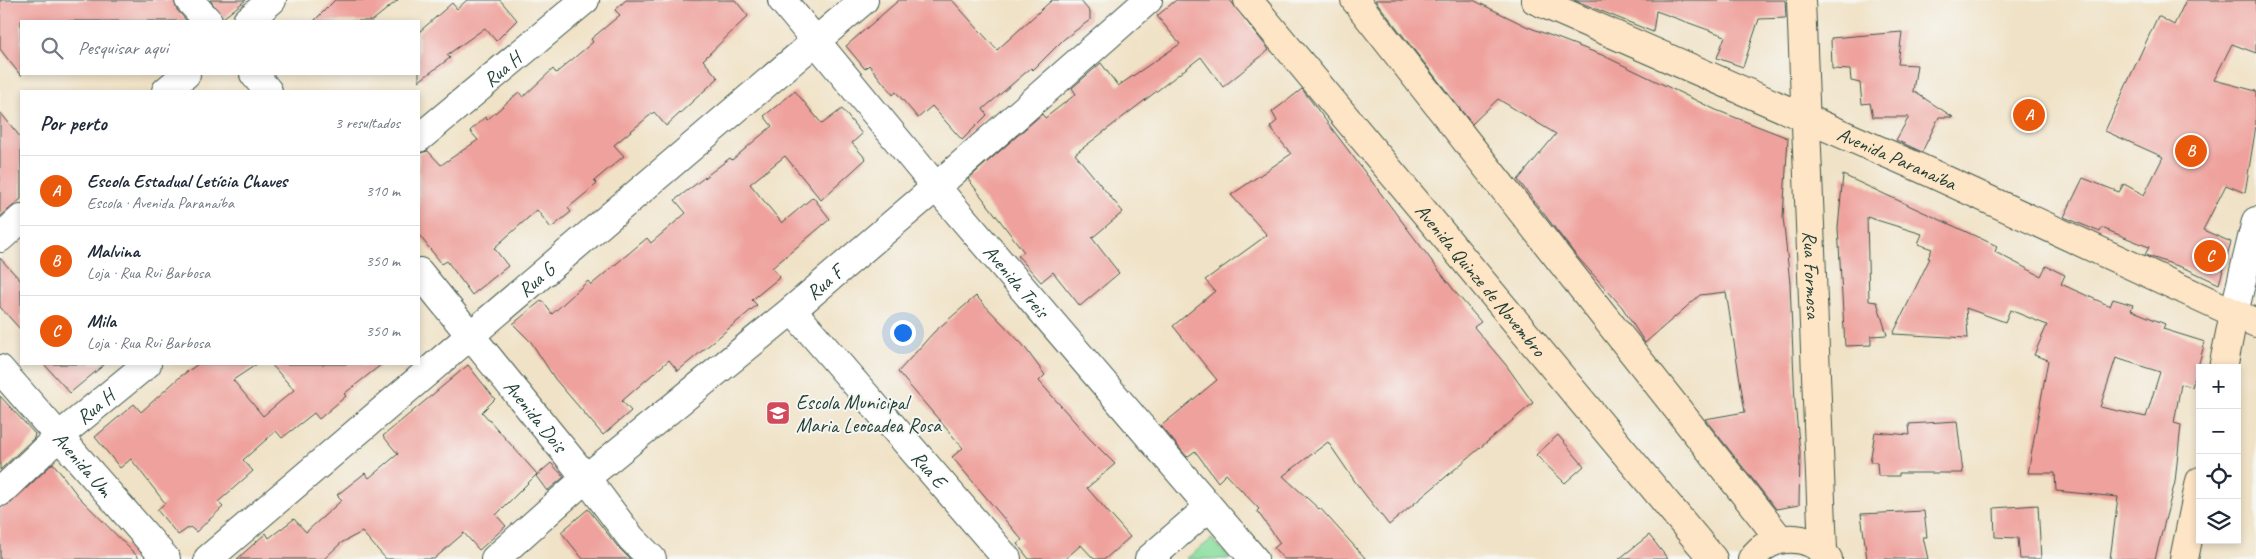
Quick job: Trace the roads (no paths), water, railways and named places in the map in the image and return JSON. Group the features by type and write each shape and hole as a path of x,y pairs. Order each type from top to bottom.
{"street":[{"path":"189,0 207,20"},
{"path":"248,20 272,0"},
{"name":"Rua H","path":"420,137 585,0"},
{"name":"Avenida Treis","path":"782,0 936,187 1208,508 1254,559"},
{"name":"Rua G","path":"208,559 864,0"},
{"name":"Rua F","path":"495,559 586,478 792,310 936,187 1148,0"},
{"name":"Avenida Quinze de Novembro","path":"1248,0 1714,559"},
{"path":"1355,0 1779,538"},
{"name":"Avenida Paranaíba","path":"1535,0 1920,168 2245,318"},
{"name":"Rua Formosa","path":"1800,0 1825,555"},
{"path":"167,90 185,75"},
{"path":"255,75 267,90"},
{"path":"0,238 20,220"},
{"path":"2225,364 2245,318 2256,221"},
{"name":"Avenida Dois","path":"420,273 586,478 631,538 652,559"},
{"name":"Rua E","path":"792,310 1007,559"},
{"name":"Rua H","path":"0,492 58,437 146,365"},
{"name":"Avenida Um","path":"0,369 166,559"},
{"path":"2184,559 2196,499"},
{"path":"1149,559 1208,508"},
{"path":"1752,559 1758,550 1779,538 1802,539 1825,555"}],"place":[{"name":"Escola Estadual Letícia Chaves","path":"2029,115"},
{"name":"Malvina","path":"2191,151"},
{"name":"Mila","path":"2210,256"},
{"name":"Escola Municipal Maria Leocadea Rosa","path":"778,413"}]}
